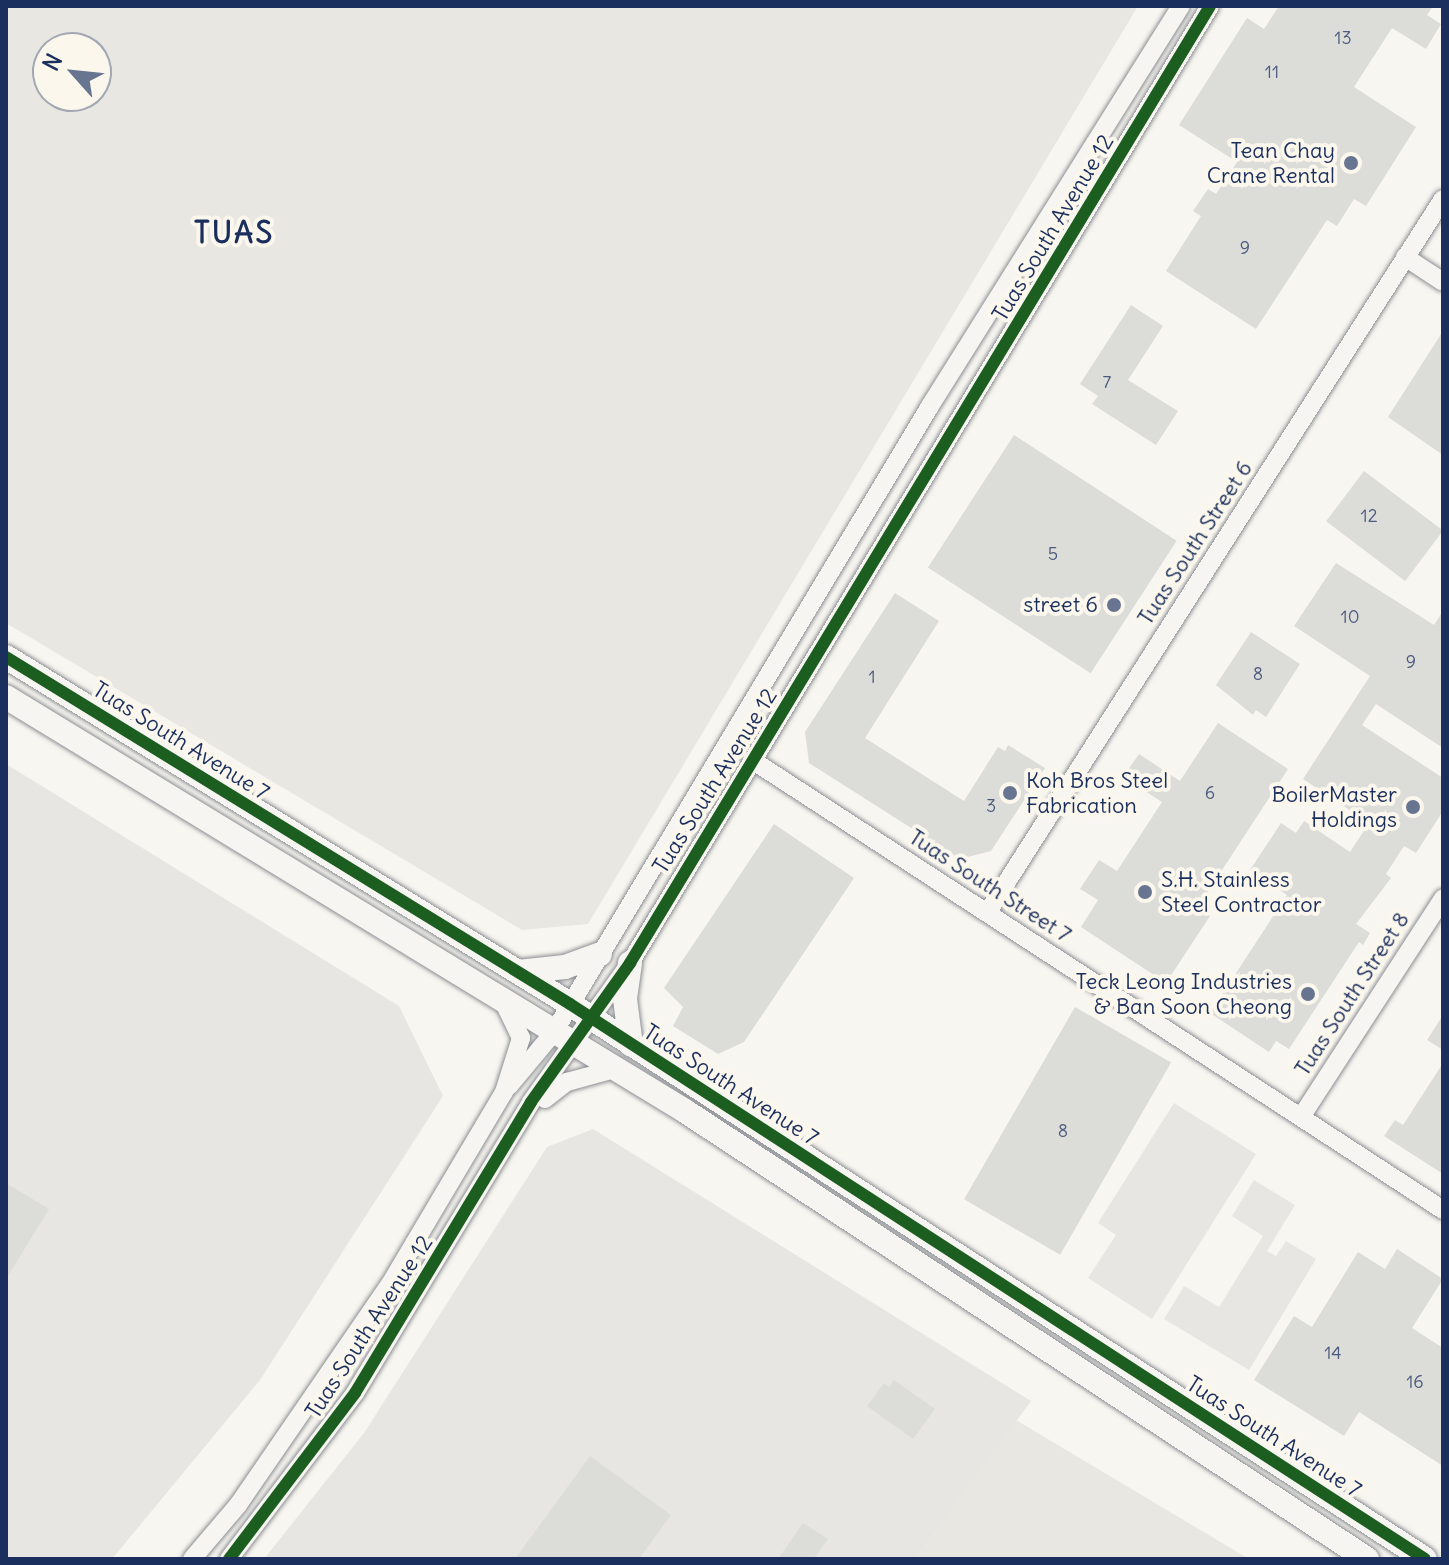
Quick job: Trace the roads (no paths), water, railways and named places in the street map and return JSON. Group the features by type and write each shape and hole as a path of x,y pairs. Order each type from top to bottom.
{"street":[{"name":"Tuas South Avenue 12","path":"229,1559 355,1393 521,1124 580,1011 600,954 930,406 1181,6"},
{"name":"Tuas South Avenue 12","path":"580,1011 630,963 1210,6"},
{"name":"Tuas South Street 6","path":"987,913 1443,199"},
{"path":"1405,257 1443,282"},
{"name":"Tuas South Avenue 7","path":"6,657 580,1011 1425,1559"},
{"path":"6,697 615,1069 1367,1559"},
{"name":"Tuas South Street 7","path":"752,760 1443,1210"},
{"name":"Tuas South Street 8","path":"1301,1117 1443,898"},
{"path":"518,972 565,967 600,954"},
{"path":"630,963 625,999 631,1045"},
{"path":"503,1001 521,1038 507,1089 523,1089 531,1102"},
{"name":"Tuas South Avenue 12","path":"192,1559 238,1505 390,1284 507,1089 564,1038"},
{"path":"521,1124 556,1087 615,1069"}],"place":[{"name":"Tean Chay Crane Rental","path":"1351,163"},
{"name":"street 6","path":"1114,605"},
{"name":"Koh Bros Steel Fabrication","path":"1010,793"},
{"name":"BoilerMaster Holdings","path":"1413,807"},
{"name":"S.H. Stainless Steel Contractor","path":"1145,892"},
{"name":"Teck Leong Industries & Ban Soon Cheong","path":"1308,994"}],"district":[{"name":"TUAS","path":"234,232"}]}
